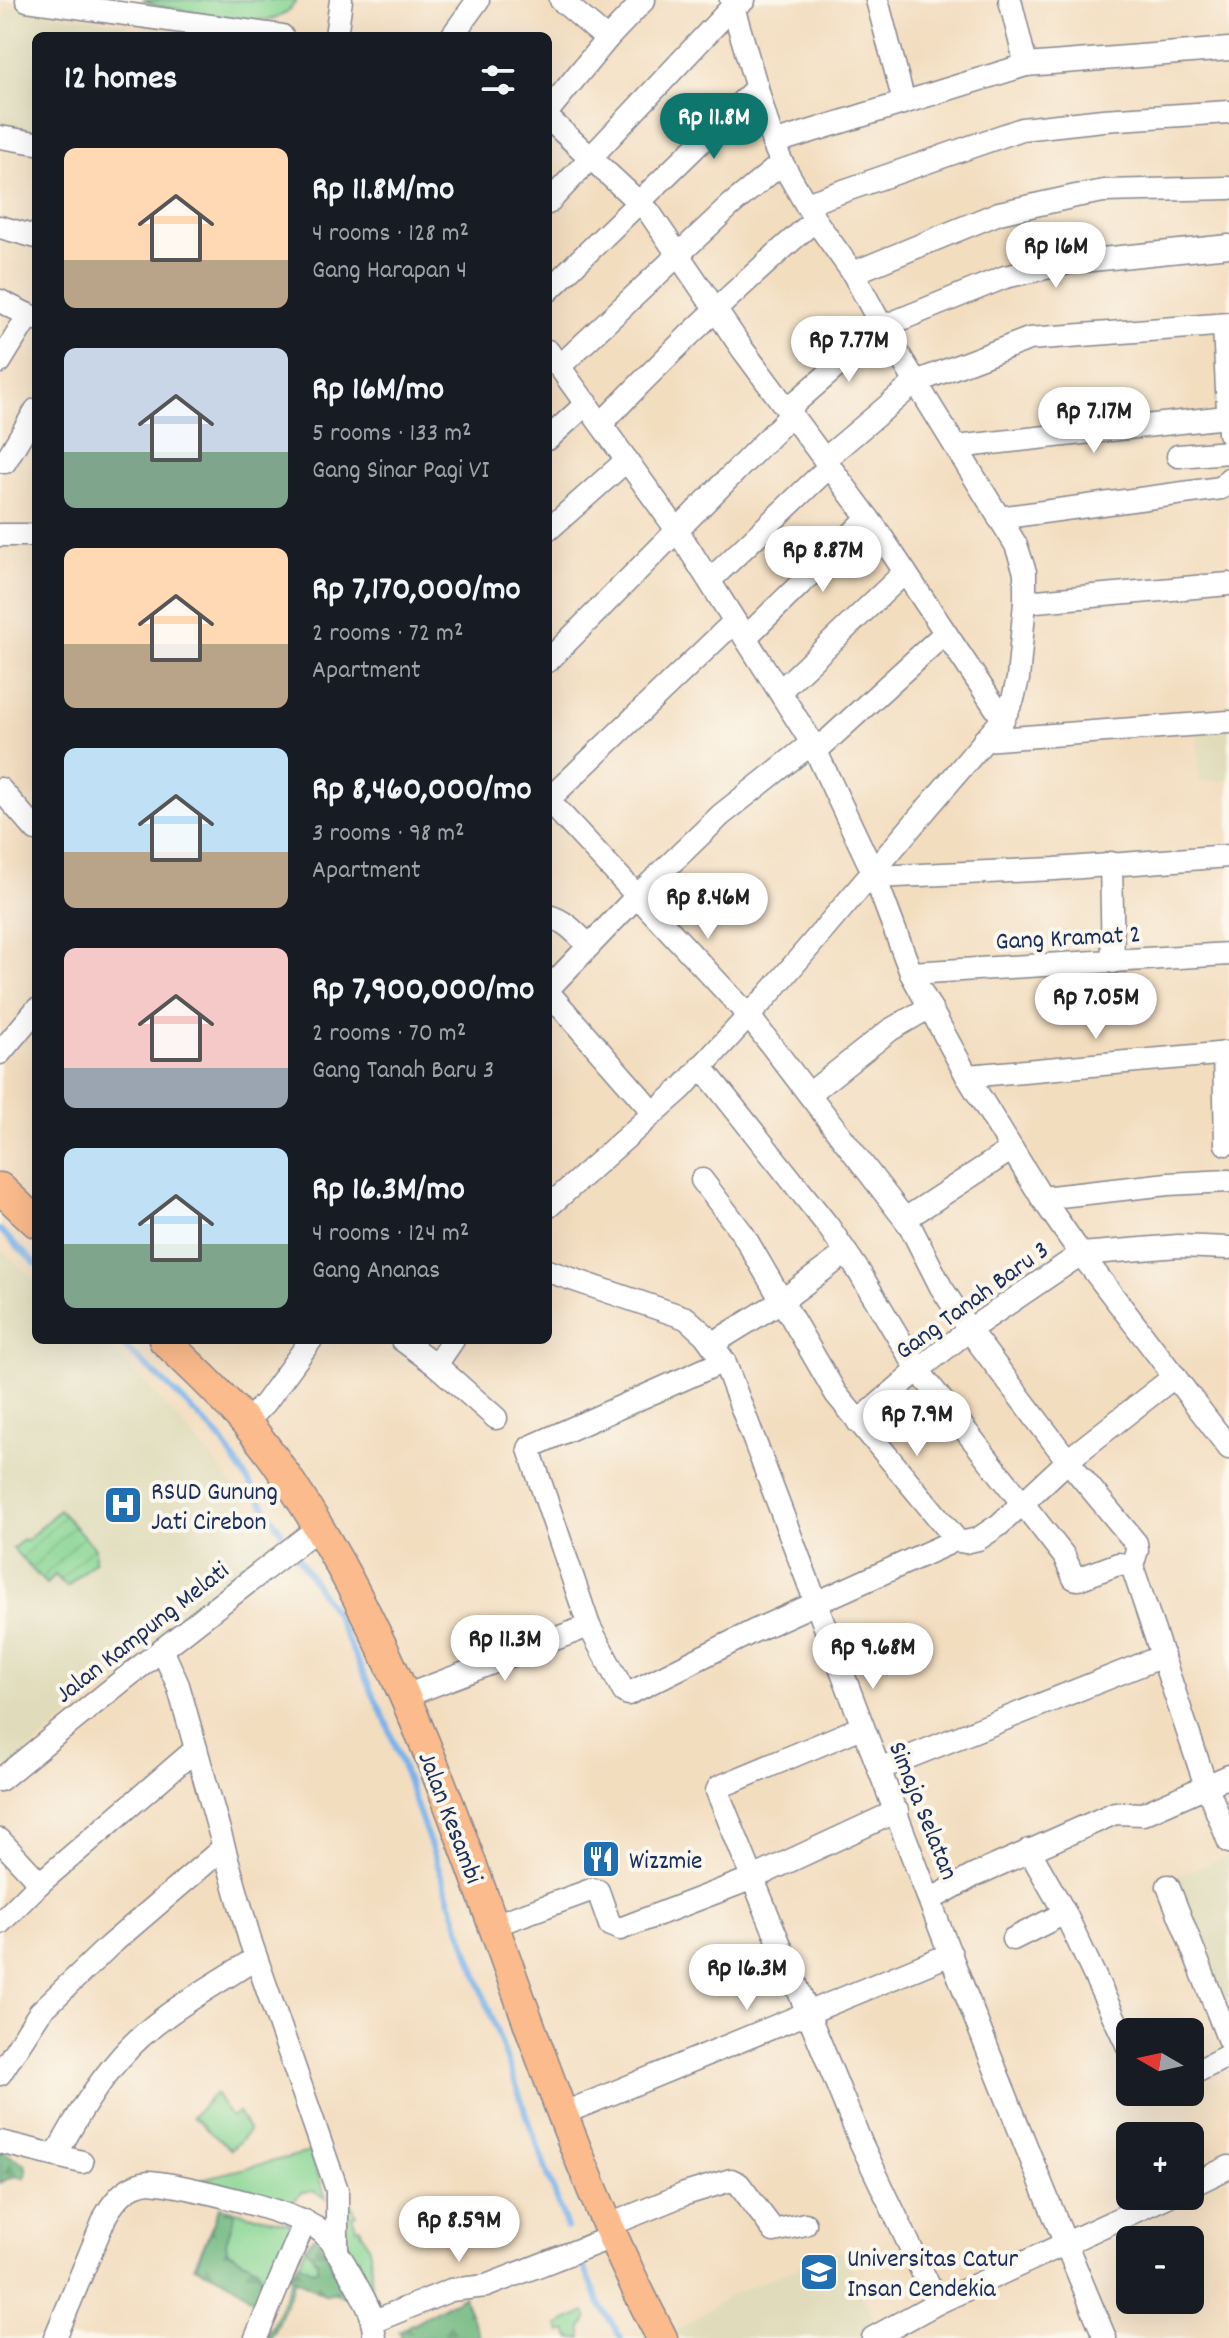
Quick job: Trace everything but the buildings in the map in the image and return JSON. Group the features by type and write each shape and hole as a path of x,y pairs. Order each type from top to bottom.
{"main road":[{"path":"0,1188 32,1218"},
{"name":"Jalan Kesambi","path":"168,1344 246,1423 275,1460 301,1541 361,1602 405,1696 494,1925 562,2114 594,2240 662,2338"}],"street":[{"path":"27,0 254,32"},
{"path":"337,32 341,0"},
{"path":"455,32 478,0"},
{"path":"561,0 607,39"},
{"path":"552,106 607,39 644,0"},
{"path":"877,0 904,102"},
{"path":"1010,0 1026,65"},
{"path":"552,1203 654,1113 769,994 1003,719 1018,679 1025,572 1016,545 882,327 853,273 810,212 778,153 757,87 736,2"},
{"path":"552,199 736,2"},
{"path":"552,354 678,255 731,205 778,153 904,102 1026,65 1229,49"},
{"path":"552,287 757,87"},
{"path":"602,423 746,281 810,212 1022,129 1229,112"},
{"path":"552,122 640,202 868,518 1003,719"},
{"path":"0,137 32,142"},
{"path":"853,273 999,213 1104,191 1229,188"},
{"path":"0,227 32,236"},
{"path":"552,657 790,412 882,327 1005,277 1072,262 1229,246"},
{"path":"0,301 32,317 0,362"},
{"path":"710,580 828,462 916,382 1029,339 1226,324 1228,425 956,447"},
{"path":"552,356 677,530 814,748 874,874 911,973 967,1076 1042,1198 1229,1448"},
{"path":"552,435 587,403"},
{"path":"5,462 32,417"},
{"path":"1178,456 1229,452"},
{"path":"552,526 627,460"},
{"path":"999,518 1221,488 1229,479"},
{"path":"552,796 868,518"},
{"path":"0,535 32,535"},
{"path":"780,691 905,572"},
{"path":"1025,602 1229,584"},
{"path":"552,986 637,896 721,815 814,748 945,633"},
{"path":"984,740 1229,722"},
{"path":"0,789 32,825"},
{"path":"552,804 748,1015 905,1219 941,1287 969,1330 1068,1461 1136,1543 1132,1566 1229,1842"},
{"path":"874,874 1055,869 1229,856"},
{"path":"1111,863 1113,962"},
{"path":"552,916 589,946"},
{"name":"Gang Kramat 2","path":"911,973 1229,954"},
{"path":"552,995 654,1113"},
{"path":"809,1094 890,1030 930,1007"},
{"path":"0,1053 32,1015"},
{"path":"967,1076 1227,1053 1226,1144"},
{"path":"701,1066 846,1253 918,1370 1064,1556 1074,1578 1118,1564 1132,1566"},
{"path":"905,1219 1012,1149"},
{"path":"702,1180 743,1234 836,1394 908,1484 953,1533 953,1540"},
{"path":"1042,1198 1168,1184 1229,1181"},
{"path":"1081,1254 1178,1246 1229,1248"},
{"path":"846,1253 718,1352 530,1447 589,1626 624,1692 628,1694 754,1631 953,1540 965,1542 978,1539 1068,1461 1175,1376"},
{"name":"Gang Tanah Baru 3","path":"858,1422 969,1330 1081,1254"},
{"name":"Simaja Selatan","path":"552,1272 686,1318 718,1352 951,1954 1105,2338"},
{"path":"246,1423 265,1403 308,1344"},
{"path":"407,1344 496,1418"},
{"path":"436,1365 450,1344"},
{"name":"Jalan Kampung Melati","path":"0,1780 301,1541"},
{"path":"405,1696 589,1626"},
{"path":"162,1649 178,1685 256,1958 337,2190 337,2252"},
{"path":"879,1769 1163,1656"},
{"path":"862,1727 717,1789 861,2143 937,2303"},
{"path":"0,1923 40,1883 196,1749"},
{"path":"930,1900 965,1880 1115,1813 1143,1814 1229,1776"},
{"path":"494,1925 591,1890 598,1891 610,1925 620,1929 753,1878 897,1811"},
{"path":"0,1840 40,1883"},
{"path":"0,2074 40,2012 109,1946 223,1848"},
{"path":"1029,1850 1065,1913 1116,2021"},
{"path":"1168,1886 1229,2041"},
{"path":"1013,1939 1065,1913"},
{"path":"562,2114 951,1954"},
{"path":"56,2155 78,2116 123,2054 163,2019 256,1958"},
{"path":"1204,2068 1229,2055"},
{"path":"0,2142 82,2162"},
{"path":"1204,2179 1229,2167"},
{"path":"55,2338 106,2215 115,2200 136,2185 157,2182 305,2221 325,2234 337,2252 371,2314 373,2330 451,2290 486,2286 594,2240 685,2194 731,2180 739,2184 774,2231 805,2224"},
{"path":"873,2338 937,2303 1138,2210"},
{"path":"256,2338 305,2221"}],"shaded area":[{"path":"6,7 127,24 126,32 32,32 32,136 0,132 0,51"},
{"path":"1229,727 1229,780 1200,782 1197,730"},
{"name":"RSUD Gunung Jati Cirebon","path":"0,1248 32,1277 32,1344 104,1344 151,1389 217,1464 277,1545 0,1774"},
{"path":"1229,1855 1229,2040 1167,1879"},
{"name":"Universitas Catur Insan Cendekia","path":"841,2250 878,2328 860,2338 681,2338 677,2331 730,2295"}],"green space":[{"path":"143,0 297,0 280,16 262,20 158,6"},
{"path":"59,1510 95,1548 95,1560 67,1587 55,1575 46,1584 13,1549"},
{"path":"215,2093 231,2117 238,2112 249,2131 231,2150 192,2117"},
{"path":"0,2150 25,2164 27,2173 23,2178 14,2176 0,2183"},
{"path":"310,2152 326,2198 313,2191 301,2193 292,2203 201,2179"},
{"path":"348,2194 356,2215 352,2217 370,2251 372,2295 345,2253"},
{"path":"220,2207 233,2210 235,2214 226,2242 227,2251 258,2268 270,2290 261,2304 234,2285 196,2265"},
{"path":"221,2208 290,2223 292,2228 263,2296 194,2266"},
{"path":"313,2237 318,2239 332,2263 332,2269 343,2283 341,2289 326,2295 289,2276 298,2263 314,2271 318,2269 318,2262 306,2248"},
{"path":"306,2246 322,2250 350,2296 295,2280 271,2338 267,2338"},
{"path":"463,2296 480,2338 402,2338 399,2331"},
{"path":"585,2312 588,2318 582,2328 582,2338 571,2338 567,2330 561,2332 558,2325"}],"waterway":[{"path":"0,1230 32,1260"},
{"path":"121,1344 220,1438 335,1614 388,1726 567,2228"},
{"path":"584,2266 600,2304 621,2338"}],"place":[{"name":"RSUD Gunung Jati Cirebon","path":"123,1505"},
{"name":"Wizzmie","path":"601,1859"},
{"name":"Universitas Catur Insan Cendekia","path":"819,2272"}]}
